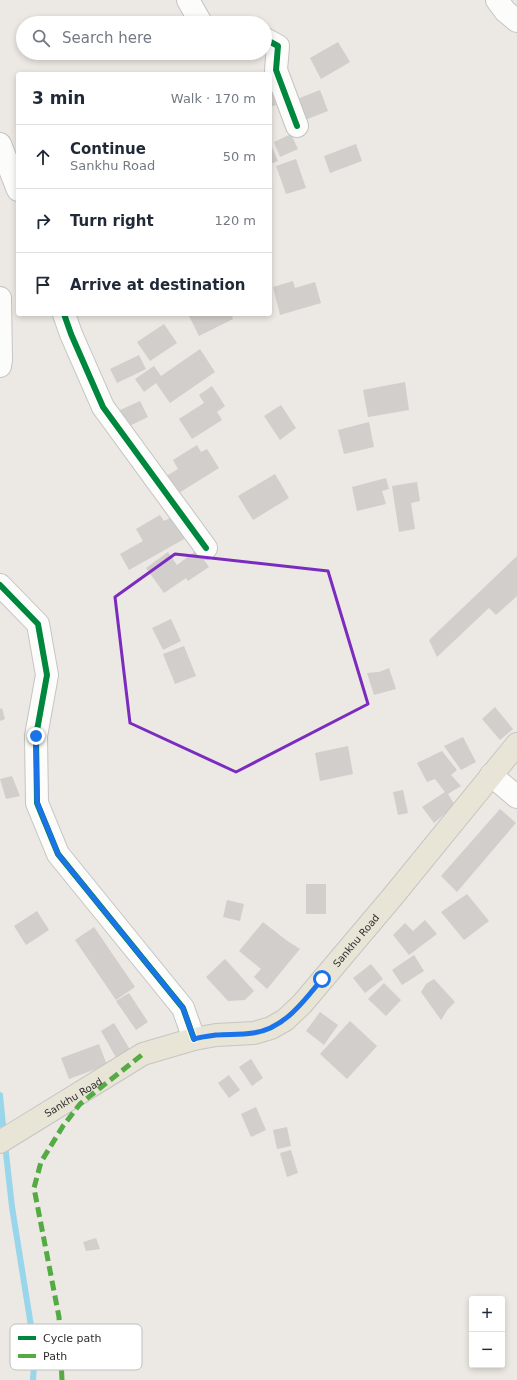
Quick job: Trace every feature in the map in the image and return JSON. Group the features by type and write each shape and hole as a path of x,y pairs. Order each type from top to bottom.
{"main road":[{"name":"Sankhu Road","path":"0,1142 43,1114 143,1054 194,1039 216,1035 254,1033 271,1028 285,1020 302,1004 517,744"}],"street":[{"path":"188,0 197,16"},
{"path":"497,0 517,21"},
{"path":"272,43 278,46 276,70 297,126"},
{"path":"0,144 16,185"},
{"path":"0,298 0,366"},
{"path":"65,316 103,407 206,548"},
{"path":"0,585 38,624 47,675 36,736 37,802 58,854 183,1008 194,1039"},
{"path":"491,775 517,797"}],"highlighted area":[{"path":"175,554 328,571 368,704 236,772 130,723 115,597"}],"building":[{"path":"338,42 350,62 321,79 310,58"},
{"path":"320,90 328,111 305,120 297,99"},
{"path":"272,92 276,105 272,106"},
{"path":"291,134 298,149 280,157 274,142"},
{"path":"356,144 362,161 330,173 324,156"},
{"path":"272,147 278,161 272,163"},
{"path":"296,159 306,188 286,194 276,166"},
{"path":"293,281 295,288 315,282 321,303 280,315 273,287"},
{"path":"189,316 232,316 233,319 199,336"},
{"path":"164,324 177,343 150,361 137,342"},
{"path":"200,349 215,372 170,403 156,383 144,392 135,379 154,366 161,376"},
{"path":"139,355 146,369 117,383 110,369"},
{"path":"405,382 409,410 368,417 363,390"},
{"path":"212,386 225,406 217,412 222,420 192,439 179,419 204,403 199,395"},
{"path":"140,401 148,417 125,428 118,411"},
{"path":"281,405 296,428 280,440 264,416"},
{"path":"369,422 374,447 344,454 338,430"},
{"path":"197,445 201,452 207,449 219,468 174,496 163,478 178,469 173,460"},
{"path":"275,474 289,498 253,520 238,496"},
{"path":"386,478 389,489 382,491 386,504 357,511 352,487"},
{"path":"417,482 420,501 411,503 415,529 399,532 392,486"},
{"path":"160,515 164,521 174,516 186,538 129,570 120,554 143,541 136,529"},
{"path":"197,550 209,567 188,581 186,578 164,593 146,568 168,552 177,565"},
{"path":"517,556 517,596 496,615 489,608 437,657 429,640"},
{"path":"171,619 181,641 163,650 152,628"},
{"path":"184,646 196,676 175,684 163,654"},
{"path":"389,668 396,689 374,695 367,673 379,672"},
{"path":"495,707 513,729 500,740 482,719"},
{"path":"2,708 5,719 0,721 0,709"},
{"path":"463,737 476,762 461,770 444,746"},
{"path":"348,746 353,774 320,781 315,753"},
{"path":"442,751 457,770 451,775 461,786 448,794 455,805 434,823 422,807 445,792 435,779 427,782 417,763"},
{"path":"12,776 20,796 6,799 0,779"},
{"path":"403,790 408,813 398,815 393,792"},
{"path":"500,809 516,823 457,892 441,876"},
{"path":"306,884 326,884 326,914 306,914"},
{"path":"467,894 489,921 464,940 441,912"},
{"path":"227,900 244,904 240,921 223,917"},
{"path":"37,911 49,930 26,945 14,926"},
{"path":"425,920 437,934 409,955 393,935 405,923 413,931"},
{"path":"263,922 300,949 267,989 254,977 261,969 239,951"},
{"path":"94,927 135,987 116,1000 75,940"},
{"path":"414,955 424,971 402,985 392,970"},
{"path":"225,959 254,991 245,1000 228,1001 206,977"},
{"path":"371,964 383,979 365,993 353,978"},
{"path":"434,979 455,1002 448,1009 441,1020 421,992 426,984"},
{"path":"384,983 401,1000 386,1016 368,999"},
{"path":"129,993 148,1022 136,1030 116,1001"},
{"path":"320,1012 338,1025 324,1045 306,1031"},
{"path":"350,1021 377,1046 347,1079 320,1054"},
{"path":"114,1023 132,1053 118,1061 101,1031"},
{"path":"99,1044 107,1065 69,1079 61,1058"},
{"path":"251,1059 263,1078 252,1086 239,1067"},
{"path":"229,1075 240,1090 229,1098 218,1083"},
{"path":"256,1107 266,1130 251,1137 241,1114"},
{"path":"287,1127 291,1146 277,1149 273,1130"},
{"path":"291,1150 298,1173 287,1177 280,1153"},
{"path":"96,1238 100,1249 86,1251 83,1242"}],"waterway":[{"path":"0,1095 4,1135"},
{"path":"5,1144 12,1207 31,1324"},
{"path":"33,1380 34,1370"}],"marked path":[{"path":"59,1324 34,1188 41,1162 63,1126 80,1104 143,1054"},
{"path":"62,1370 62,1380"}],"cycle path":[{"path":"272,43 278,46 276,70 297,126"},
{"path":"65,316 103,407 206,548"},
{"path":"0,585 38,624 47,675 36,736 37,803 58,854 183,1008 194,1039"}],"route":[{"path":"36,736 37,802 58,854 183,1008 194,1039 216,1035 254,1033 271,1028 285,1020 302,1004 322,979"}]}
